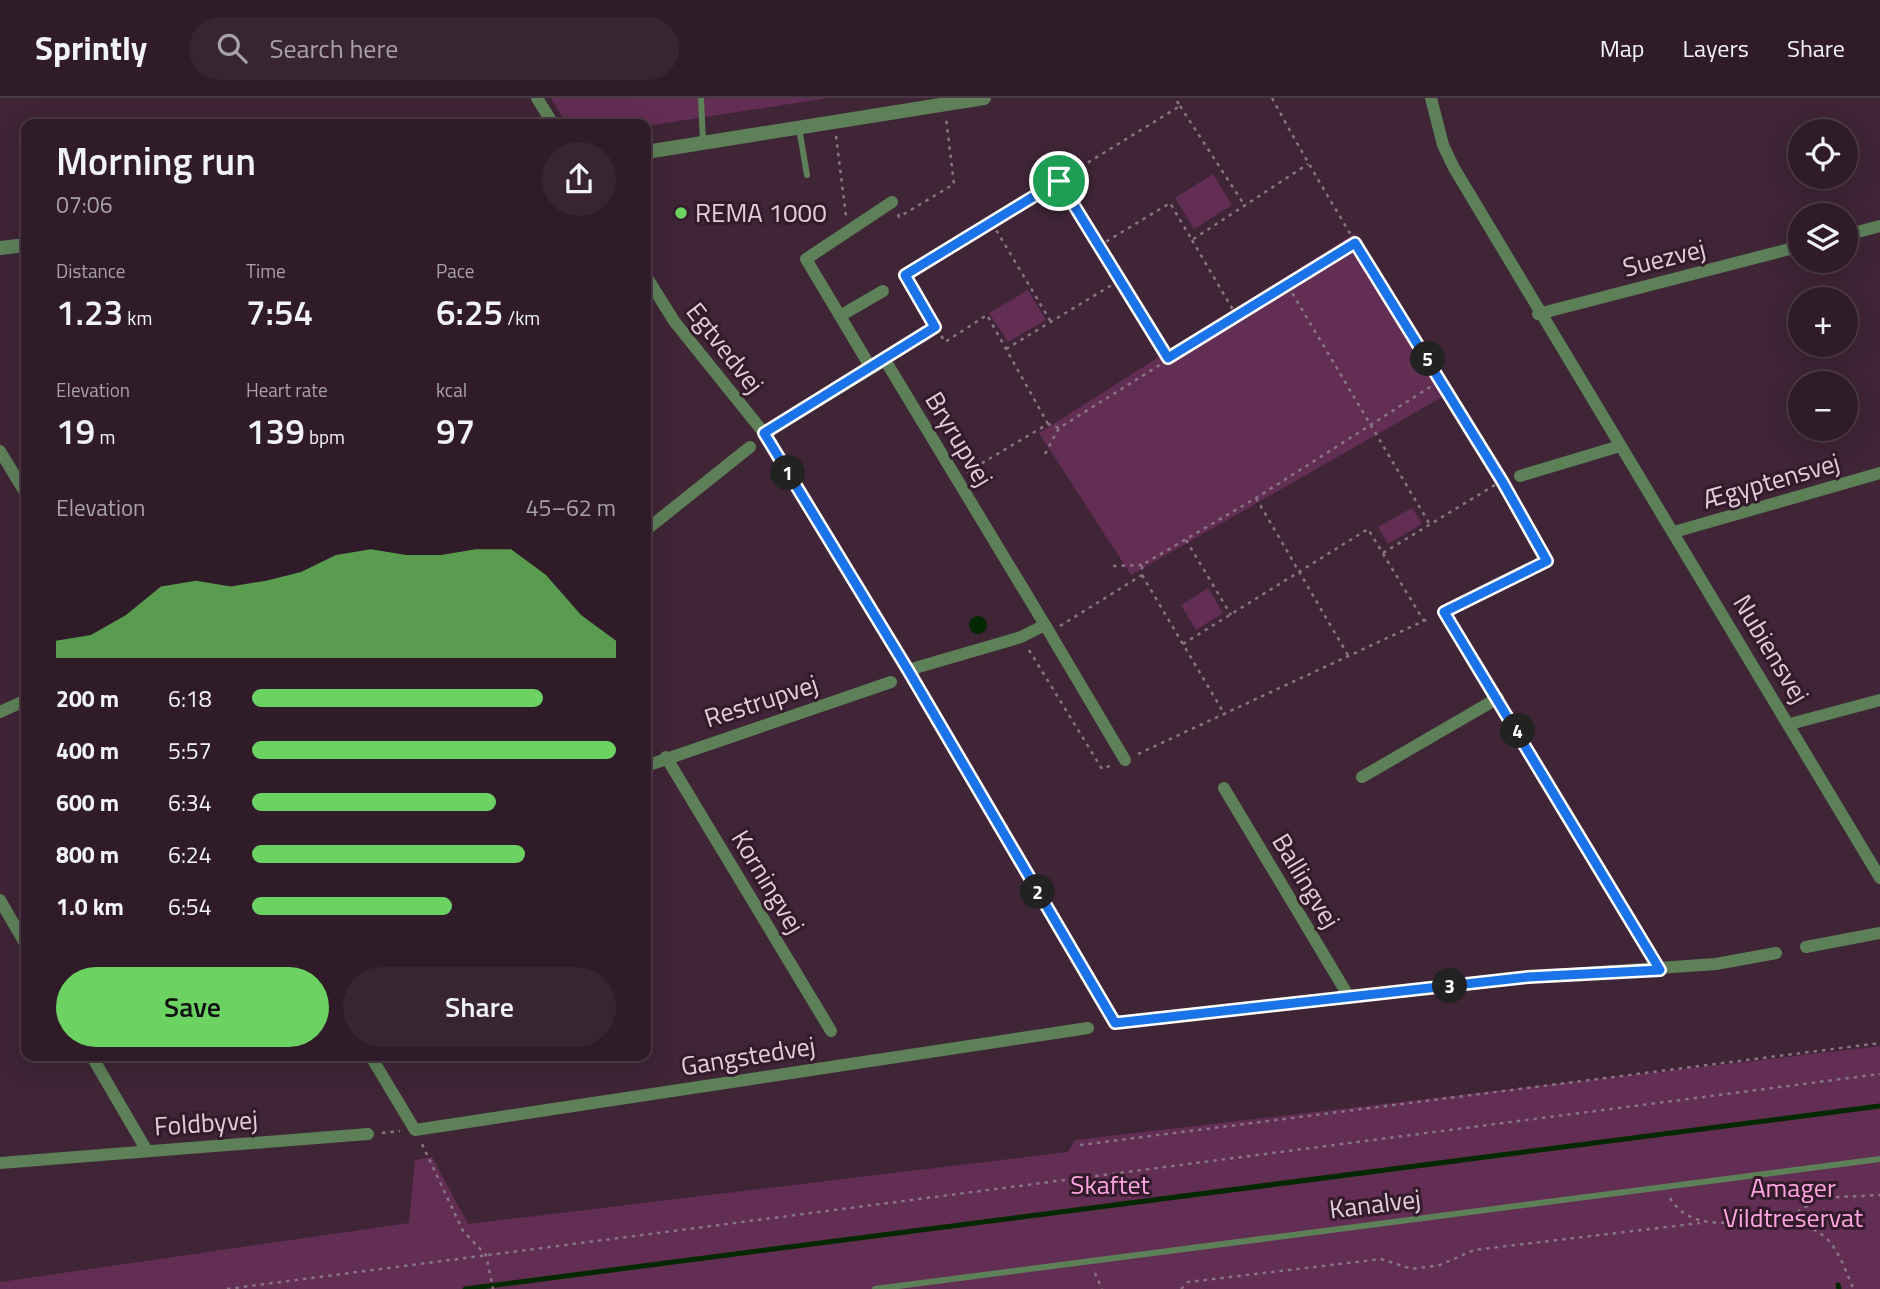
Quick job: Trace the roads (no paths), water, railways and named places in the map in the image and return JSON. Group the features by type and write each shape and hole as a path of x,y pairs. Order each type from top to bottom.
{"street":[{"path":"537,98 550,119"},
{"path":"651,151 984,98"},
{"name":"Nubiensvej","path":"1431,98 1443,145 1454,168 1538,314 1674,532 1880,878"},
{"path":"764,433 871,368 806,259 892,202"},
{"path":"1858,232 1880,226"},
{"path":"0,248 21,246"},
{"name":"Suezvej","path":"1538,314 1788,249"},
{"name":"Egtvedvej","path":"651,284 674,321 764,433 908,670 1115,1023 1349,997"},
{"path":"840,316 883,291"},
{"name":"Bryrupvej","path":"871,368 885,360 1045,625"},
{"path":"1520,476 1620,446"},
{"path":"651,526 750,447"},
{"path":"0,452 21,486"},
{"name":"Ægyptensvej","path":"1674,532 1880,473"},
{"path":"1444,612 1660,970"},
{"path":"908,670 1021,637 1045,625 1125,760"},
{"name":"Restrupvej","path":"651,764 891,682"},
{"path":"1362,777 1498,698"},
{"path":"1790,724 1880,700"},
{"path":"0,712 21,702"},
{"name":"Korningvej","path":"666,757 831,1031"},
{"name":"Ballingvej","path":"1224,788 1349,997"},
{"path":"0,900 21,936"},
{"path":"1806,947 1880,933"},
{"path":"1349,997 1528,977 1660,970 1716,964 1776,953"},
{"name":"Gangstedvej","path":"374,1061 415,1130 1088,1028"},
{"path":"94,1061 147,1151"},
{"name":"Foldbyvej","path":"0,1163 368,1133"}],"lane":[{"path":"701,98 703,144"},
{"path":"799,128 807,175"},
{"name":"Kanalvej","path":"875,1289 1880,1159"}],"waterway":[{"path":"465,1289 1880,1106"},
{"path":"1838,1285 1839,1289"}],"place":[{"name":"REMA 1000","path":"681,213"}],"park label":[{"name":"Skaftet","path":"1110,1185"},
{"name":"Amager Vildtreservat","path":"1793,1203"}]}
